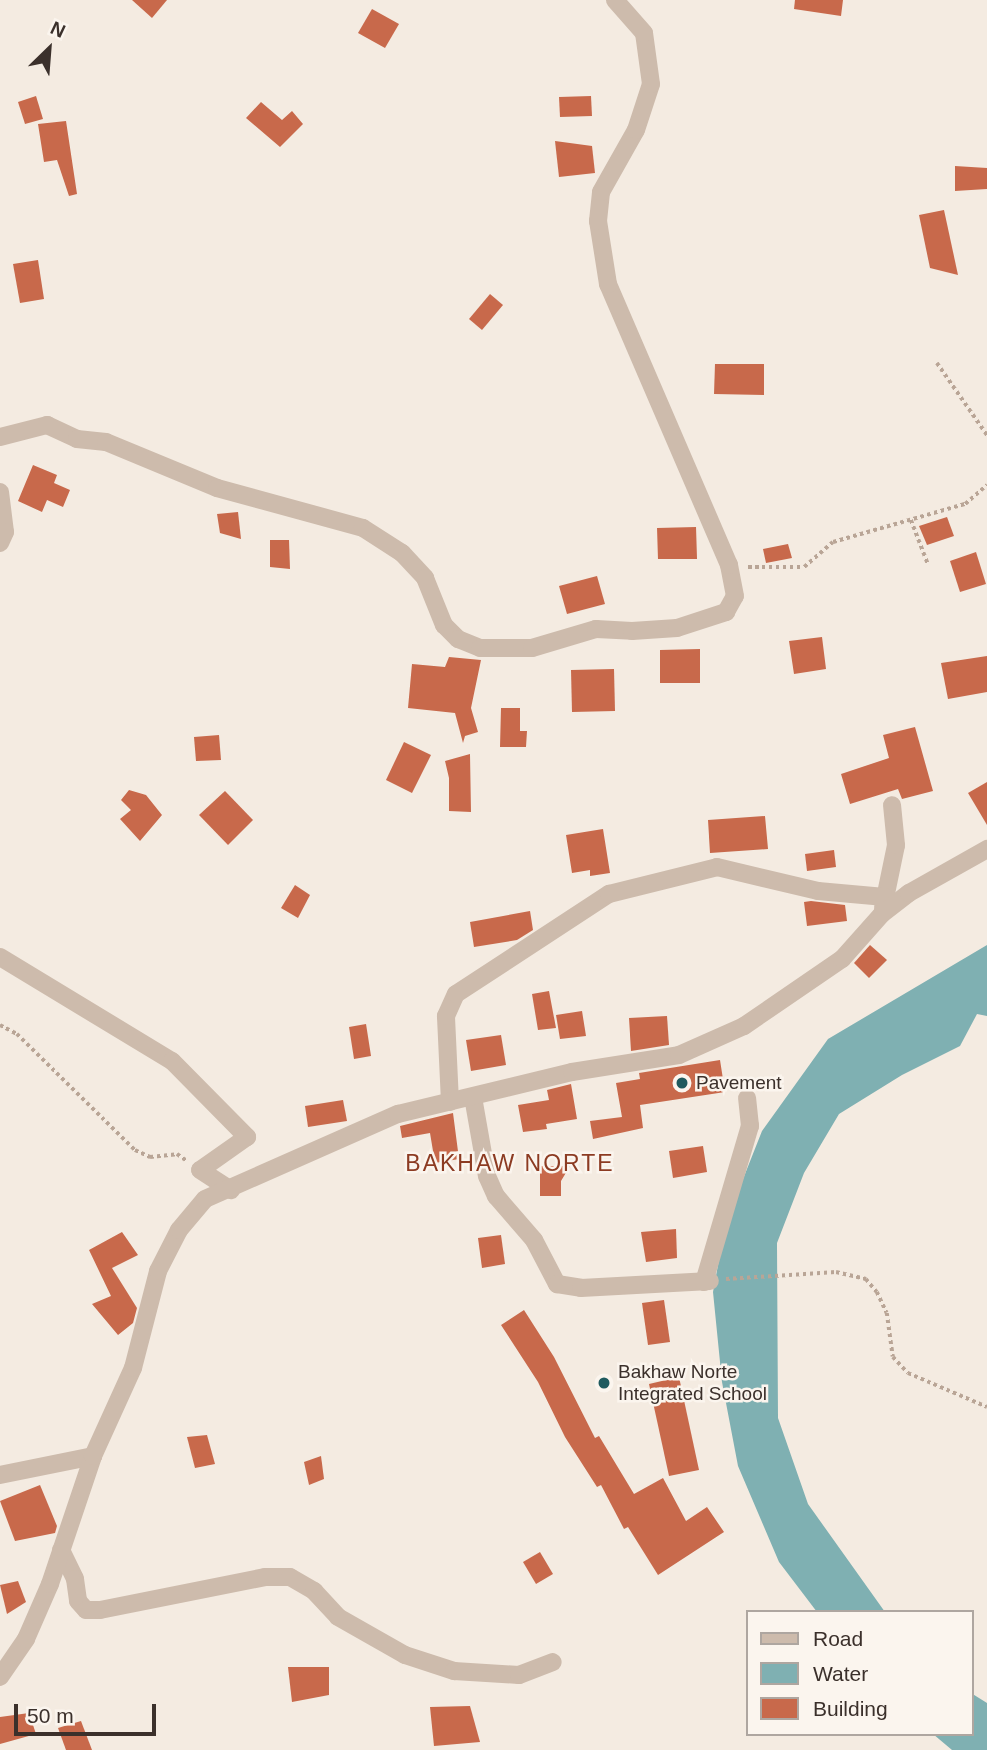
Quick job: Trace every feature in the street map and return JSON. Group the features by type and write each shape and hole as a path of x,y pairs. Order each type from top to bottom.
{"street":[{"path":"0,437 47,425 77,439 106,442 217,488 363,528 402,553 425,578 444,625 458,639 480,648 532,648 596,628 632,631 677,628 726,612 735,596 729,565 608,284 598,221 601,192 636,131 651,84 644,33 615,0"},
{"path":"0,492 5,532 0,543"},
{"path":"883,906 896,845 892,805"},
{"path":"0,1676 26,1639 93,1457 133,1368 158,1271 179,1230 205,1199 231,1190 398,1114 572,1072 679,1055 744,1026 842,959 883,906 987,849"},
{"path":"450,1102 446,1016 456,994 608,894 717,867 883,906"},
{"path":"0,957 172,1061 247,1137 200,1170 231,1190"},
{"path":"473,1097 487,1175 496,1196 534,1240 557,1284 581,1288 712,1280 750,1126 747,1098"},
{"path":"0,1475 93,1457"},
{"path":"61,1550 75,1579 78,1601 86,1610 100,1610 265,1577 290,1577 314,1591 338,1617 405,1655 454,1671 519,1675 553,1662"}],"path":[{"path":"937,363 987,435"},
{"path":"729,565 759,569 804,567 833,542 965,504 987,485"},
{"path":"911,520 928,564"},
{"path":"0,1025 17,1034 140,1154 150,1157 177,1154 200,1170"},
{"path":"712,1280 836,1272 855,1274 866,1279 877,1292 887,1313 894,1357 908,1373 987,1408"}],"water":[{"path":"987,945 987,1016 977,1014 960,1046 902,1075 839,1114 804,1173 777,1243 778,1418 808,1504 884,1610 815,1610 779,1562 738,1466 722,1382 713,1292 726,1222 762,1131 828,1039"},
{"path":"973,1694 987,1703 987,1750 952,1750 935,1736 973,1736"}],"building":[{"path":"132,0 167,0 152,18"},
{"path":"795,0 843,0 841,16 794,9"},
{"path":"372,9 399,24 385,48 358,33"},
{"path":"36,96 43,119 25,124 18,102"},
{"path":"591,96 592,116 560,117 559,97"},
{"path":"261,102 282,120 292,111 303,124 280,147 246,118"},
{"path":"66,121 77,194 69,196 57,160 44,162 38,124"},
{"path":"555,141 592,146 595,173 559,177"},
{"path":"955,166 987,168 987,189 955,191"},
{"path":"944,210 958,275 930,268 919,215"},
{"path":"38,260 44,299 20,303 13,264"},
{"path":"490,294 503,305 482,330 469,319"},
{"path":"715,364 764,364 764,395 714,394"},
{"path":"33,465 57,475 54,483 70,490 63,507 47,500 42,512 18,501"},
{"path":"238,512 241,539 220,533 217,514"},
{"path":"947,517 954,536 927,545 919,526"},
{"path":"696,527 697,559 658,559 657,528"},
{"path":"270,540 289,540 290,569 270,567"},
{"path":"788,544 792,558 766,563 763,549"},
{"path":"976,552 986,584 960,592 950,561"},
{"path":"597,576 605,604 567,614 559,586"},
{"path":"822,637 826,669 794,674 789,641"},
{"path":"700,649 700,683 660,683 660,650"},
{"path":"987,656 987,692 948,699 941,663"},
{"path":"449,657 481,660 471,708 478,732 465,736 463,743 455,713 408,708 412,664 445,667"},
{"path":"614,669 615,711 572,712 571,670"},
{"path":"501,708 520,708 520,731 527,731 526,747 500,747"},
{"path":"915,727 933,791 902,799 898,789 850,804 841,774 889,758 883,735"},
{"path":"219,735 221,760 196,761 194,737"},
{"path":"404,742 431,755 412,793 386,780"},
{"path":"470,754 471,812 449,811 449,778 445,761"},
{"path":"987,782 987,825 968,793"},
{"path":"129,790 146,795 162,815 140,841 120,819 131,810 121,800"},
{"path":"225,791 253,820 228,845 199,815"},
{"path":"765,816 768,849 710,853 708,820"},
{"path":"603,829 610,873 590,876 590,870 572,873 566,835"},
{"path":"834,850 836,867 807,871 805,854"},
{"path":"295,885 310,895 298,918 281,908"},
{"path":"804,902 845,905 847,921 807,926"},
{"path":"530,911 533,930 517,940 474,947 470,922"},
{"path":"870,945 887,960 869,978 854,963"},
{"path":"549,991 556,1028 538,1030 532,994"},
{"path":"582,1011 586,1036 560,1039 556,1015"},
{"path":"667,1016 669,1045 631,1051 629,1018"},
{"path":"366,1024 371,1056 354,1059 349,1027"},
{"path":"501,1035 506,1065 471,1071 466,1040"},
{"name":"Pavement","path":"720,1060 725,1092 640,1105 643,1128 593,1139 590,1121 622,1117 616,1083 640,1079 639,1073"},
{"path":"571,1084 577,1119 546,1124 547,1129 523,1132 518,1105 549,1100 547,1090"},
{"path":"343,1100 347,1121 308,1127 305,1106"},
{"path":"453,1113 459,1159 435,1163 430,1133 402,1138 400,1126"},
{"path":"703,1146 707,1172 673,1178 669,1151"},
{"path":"540,1166 570,1166 561,1181 561,1196 540,1196"},
{"path":"676,1229 677,1258 646,1262 641,1232"},
{"path":"122,1232 138,1255 112,1268 137,1308 133,1323 118,1335 92,1304 111,1296 89,1250"},
{"path":"501,1235 505,1264 482,1268 478,1238"},
{"path":"664,1300 670,1342 648,1345 642,1303"},
{"path":"524,1310 554,1357 595,1438 599,1436 634,1494 663,1478 686,1521 707,1507 724,1532 658,1575 628,1527 624,1529 601,1485 597,1487 565,1437 538,1382 501,1325"},
{"path":"679,1377 699,1470 669,1476 649,1384"},
{"path":"207,1435 215,1464 195,1468 187,1437"},
{"path":"321,1456 324,1479 309,1485 304,1462"},
{"path":"40,1485 57,1526 55,1533 15,1541 0,1501"},
{"path":"540,1552 553,1574 536,1584 523,1562"},
{"path":"18,1581 26,1602 7,1614 0,1585"},
{"path":"288,1667 329,1667 329,1695 292,1702"},
{"path":"470,1706 480,1742 434,1746 430,1707"},
{"path":"29,1713 36,1734 0,1744 0,1717"},
{"path":"81,1721 92,1750 66,1750 58,1728"}],"place":[{"name":"Pavement","path":"682,1083"},
{"name":"Bakhaw Norte Integrated School","path":"604,1383"}],"district":[{"name":"BAKHAW NORTE","path":"510,1163"}]}
